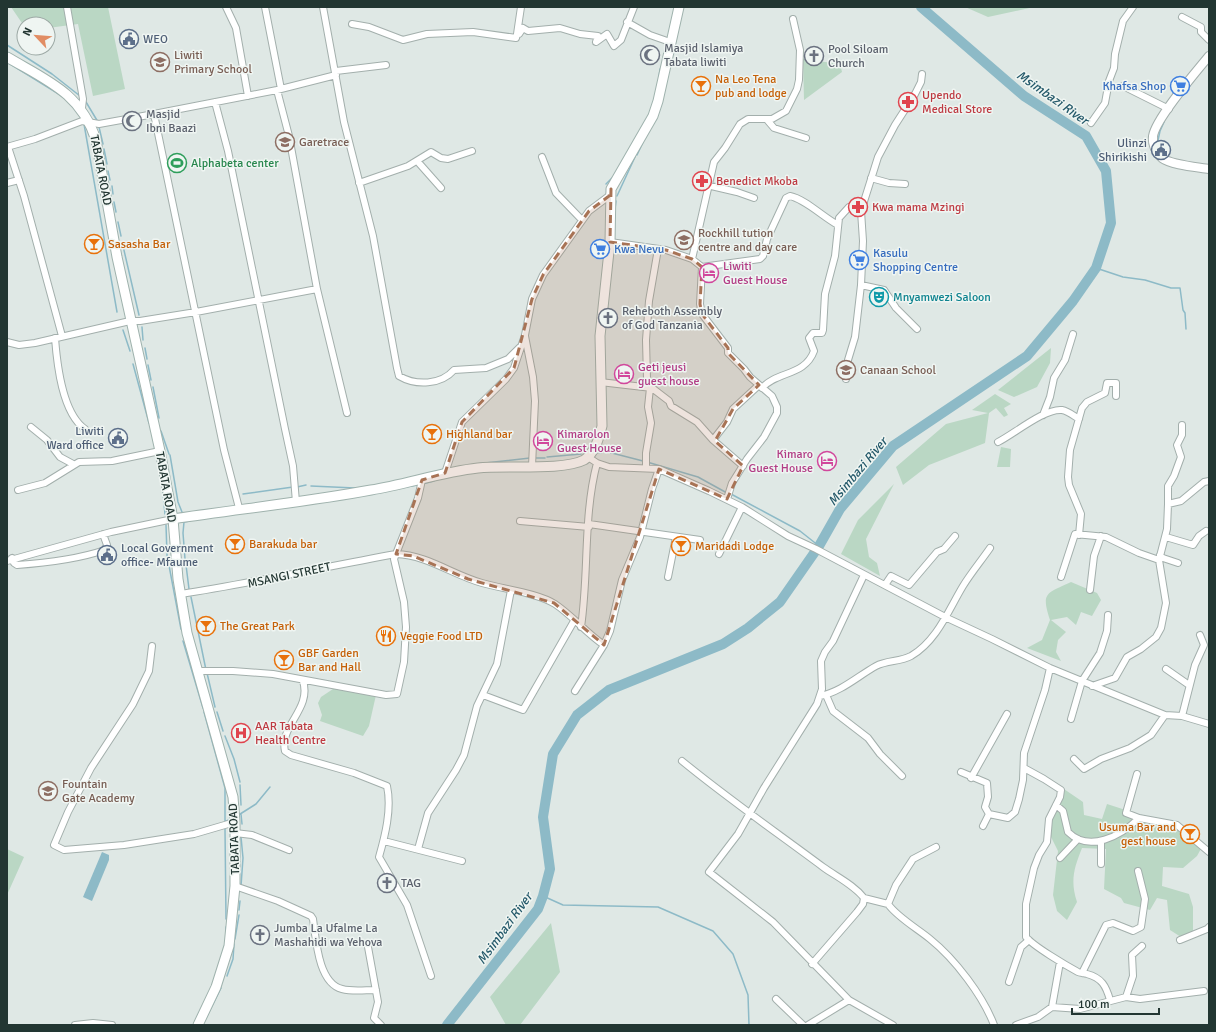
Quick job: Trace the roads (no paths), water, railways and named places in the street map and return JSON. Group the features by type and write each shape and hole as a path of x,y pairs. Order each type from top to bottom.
{"main road":[{"path":"173,519 239,508 296,502 370,490 422,480 444,473 478,468 563,466 574,464 588,457 599,440 602,426 600,336 610,242 611,189 652,116 661,89 670,42 679,7"},
{"name":"TABATA ROAD","path":"7,56 66,93 82,108 91,123 96,140 130,320 160,450 173,519 181,594 188,633 229,778 235,822 236,886 229,946 225,963 198,1025"}],"street":[{"path":"66,7 83,99 82,108"},
{"path":"226,7 237,33 248,96"},
{"path":"265,7 317,288 347,413"},
{"path":"323,7 344,122 373,236 399,376 410,381 421,383 445,378 454,370 486,368 506,360 522,345"},
{"path":"517,34 521,7"},
{"path":"352,24 369,27 403,40 427,34 473,32 516,38 517,34 520,34 523,28 528,31 560,28 580,34 598,36 596,42 607,34 614,46 621,40 634,7"},
{"path":"1091,123 1105,103 1109,81 1114,68 1115,54 1122,21 1134,7"},
{"path":"1182,17 1200,27 1201,32 1209,40"},
{"path":"692,259 707,185 714,162 740,124 748,119 768,121 786,110 797,89 799,80 800,50 793,19"},
{"path":"627,22 650,35 670,42"},
{"path":"1209,56 1155,129 1153,137 1156,152 1168,162 1209,169"},
{"path":"62,336 19,180 8,147 35,139 82,121 98,124 154,114 248,96 336,73 386,66"},
{"path":"846,379 848,360 855,337 861,285 863,242 861,210 870,178 878,157 895,125 915,94 921,82 922,74"},
{"path":"1123,86 1169,109"},
{"path":"215,102 228,151 291,458 296,502"},
{"path":"154,114 224,450 239,508"},
{"path":"768,121 774,128 806,138"},
{"path":"359,183 418,162 431,152 444,159 448,159 472,151"},
{"path":"542,157 556,193 582,220"},
{"path":"418,162 441,188"},
{"path":"870,178 888,183 906,184"},
{"path":"7,183 19,180"},
{"path":"707,185 738,192 754,198"},
{"path":"444,473 462,422 506,379 514,368 522,345 532,299 543,275 568,243 589,211 609,196 611,189"},
{"path":"610,242 658,249 692,259 702,267 761,258 767,239 786,198 790,196 797,198 838,225"},
{"path":"713,440 727,422 732,409 771,380 801,368 813,353 809,338 813,333 822,333 823,330 825,294 835,256 840,216 849,208 861,210"},
{"path":"646,468 646,453 651,423 648,407 651,388 647,379 646,340 649,301 658,249"},
{"path":"702,267 700,304 702,314 728,348 728,353 760,387 772,396 777,407 777,413 759,446 732,483 727,499"},
{"path":"861,285 884,290 896,308 918,329"},
{"path":"7,342 19,345 130,320 140,321 196,312 258,301 317,288"},
{"path":"1043,415 1050,397 1054,378 1065,360 1073,334"},
{"path":"524,335 533,377 535,400 532,466"},
{"path":"55,338 61,384 75,420 85,429"},
{"path":"600,382 651,388 669,401 671,406 697,422 713,440 743,466"},
{"path":"1079,535 1081,514 1069,485 1068,477 1070,450 1082,408 1087,402 1105,393 1106,383 1116,383 1116,396"},
{"path":"998,442 1043,415 1062,410 1079,419"},
{"path":"1092,686 1115,678 1127,657 1142,649 1156,637 1160,628 1166,603 1159,558 1166,538 1168,483 1174,476 1181,457 1178,445 1182,432 1182,425"},
{"path":"31,426 47,440 60,457 73,464"},
{"path":"18,490 45,483 73,464 79,462 112,461 160,450"},
{"path":"588,457 597,463 609,467 659,469 727,499 788,536 947,618 1050,668 1164,715 1182,716 1209,724"},
{"path":"581,627 592,487 597,463"},
{"path":"575,691 604,645 614,616 625,572 641,532 652,489 659,469"},
{"path":"198,671 257,673 386,695 397,694 404,662 406,627 404,602 394,559 418,498 422,480"},
{"path":"1168,504 1181,500 1204,482 1209,481"},
{"path":"719,554 742,507"},
{"path":"10,560 103,534 173,519"},
{"path":"520,521 589,525 700,540"},
{"path":"1166,538 1193,545 1199,536 1206,531"},
{"path":"10,560 17,565 105,550 107,545 103,534"},
{"path":"1061,577 1072,538 1075,534 1100,536 1159,558 1178,563"},
{"path":"885,585 891,576 909,584 937,552 944,549 955,536"},
{"path":"1090,590 1094,556 1100,536"},
{"path":"668,577 676,537"},
{"path":"893,1025 849,1000 812,964 774,922 751,903 709,873 709,871 731,846 764,788 823,696 848,684 882,662 894,662 911,656 928,641 941,622 947,618 963,586 990,548"},
{"path":"396,554 413,556 468,579 531,594 554,603 604,645"},
{"name":"MSANGI STREET","path":"181,594 244,585 396,554"},
{"path":"864,575 833,641 825,652 821,662 823,696 833,711 868,738 880,754 902,776"},
{"path":"418,849 428,813 464,755 477,706 499,658 511,590"},
{"path":"1071,720 1082,681 1100,654 1107,631 1108,615"},
{"path":"483,695 523,710 574,621"},
{"path":"1182,716 1189,685 1204,646 1200,635"},
{"path":"152,646 149,671 138,694 91,768 68,812 54,845 64,850 124,845 194,834 235,822"},
{"path":"961,772 971,778 985,782 988,785 988,797 985,807 989,814 1004,818 1013,815 1023,785 1022,774 1024,768 1024,753 1045,690 1050,668"},
{"path":"1166,669 1189,685"},
{"path":"303,681 306,688 304,701 286,738 285,751 291,755 354,773 386,786 388,803 384,841 379,857 407,905 431,976"},
{"path":"971,778 1007,714"},
{"path":"1074,759 1084,769 1101,759 1130,748 1151,735 1164,715"},
{"path":"682,761 733,802 842,879 864,898 888,904 914,928 938,946 947,955 984,1004 994,1025"},
{"path":"1024,768 1061,790 1060,797 1049,820 1047,842 1035,864 1026,904 1025,932 1029,940 1060,962 1078,972 1103,982 1110,1000"},
{"path":"1137,774 1126,813 1139,818 1177,825 1209,852"},
{"path":"1056,805 1063,811 1068,832 1078,839 1098,842 1101,841 1115,836 1139,818"},
{"path":"983,826 989,814"},
{"path":"235,833 252,835 289,850"},
{"path":"1060,858 1078,839"},
{"path":"384,841 462,861"},
{"path":"1101,841 1101,864"},
{"path":"888,904 896,885 913,858 936,847"},
{"path":"1082,973 1106,925 1112,923 1134,931 1141,927 1145,899 1138,871"},
{"path":"236,886 284,903 311,916 313,919 322,966 332,984 343,989 376,990"},
{"path":"812,964 863,904 864,898"},
{"path":"1180,940 1209,926"},
{"path":"1009,982 1019,952 1029,940"},
{"path":"1126,997 1133,976 1132,955 1142,946"},
{"path":"368,947 378,1002 374,1018 381,1025"},
{"path":"1052,1007 1060,962"},
{"path":"1019,1025 1038,1017 1052,1007 1080,1009 1126,997 1140,999 1204,991"},
{"path":"776,999 803,1025"},
{"path":"808,1025 849,1000"},
{"path":"75,1025 93,1023 112,1025"}],"water":[{"path":"102,852 109,855 109,860 92,901 83,897"}],"waterway":[{"name":"Msimbazi River","path":"447,1025 538,909 550,869 543,817 553,754 577,715 609,690 723,644 748,628 780,602 819,546 840,509 893,446 1027,356 1073,301 1096,268 1111,223 1106,171 1086,136 1024,96 921,7"},
{"path":"664,55 666,43"},
{"path":"7,45 52,74 80,96"},
{"path":"7,62 62,96"},
{"path":"659,77 660,69"},
{"path":"86,102 98,122"},
{"path":"1157,145 1160,131 1164,122"},
{"path":"84,124 117,312"},
{"path":"99,127 103,144"},
{"path":"637,155 643,142"},
{"path":"104,149 107,164"},
{"path":"617,196 635,157"},
{"path":"108,171 110,180"},
{"path":"606,184 612,178"},
{"path":"112,186 113,194"},
{"path":"615,209 616,201"},
{"path":"114,202 116,212"},
{"path":"118,222 121,236"},
{"path":"123,246 139,315"},
{"path":"1096,268 1123,277 1145,280 1171,288 1180,288 1183,310 1185,313 1186,329"},
{"path":"142,327 143,340"},
{"path":"123,330 130,351"},
{"path":"145,348 147,359"},
{"path":"133,364 149,423"},
{"path":"148,365 151,380"},
{"path":"153,387 159,418"},
{"path":"161,431 169,454"},
{"path":"596,452 601,453"},
{"path":"608,452 643,461"},
{"path":"547,457 581,454"},
{"path":"170,455 178,502 182,512"},
{"path":"476,464 530,458"},
{"path":"535,458 545,458"},
{"path":"647,462 698,477 727,493"},
{"path":"422,484 434,481"},
{"path":"297,487 306,485"},
{"path":"405,487 418,485"},
{"path":"311,486 355,488"},
{"path":"243,494 293,487"},
{"path":"163,493 165,514"},
{"path":"731,494 800,531 819,546"},
{"path":"185,559 183,533 184,522 190,521"},
{"path":"166,525 167,555 181,629"},
{"path":"186,565 189,589"},
{"path":"191,597 206,670"},
{"path":"183,641 203,708"},
{"path":"207,673 215,707"},
{"path":"204,712 225,788 225,822 232,818"},
{"path":"217,712 223,731"},
{"path":"225,736 234,759 240,782"},
{"path":"240,785 241,805"},
{"path":"237,816 256,804 270,787"},
{"path":"241,814 242,824"},
{"path":"225,829 226,919"},
{"path":"241,837 243,858 241,886"},
{"path":"543,896 563,905 658,907 713,931 733,954 748,995 749,1025"},
{"path":"239,910 240,901"},
{"path":"235,939 239,915"},
{"path":"226,927 226,935"},
{"path":"227,976 233,959 234,944"},
{"path":"205,1020 221,988"}],"place":[{"name":"WEO","path":"129,39"},
{"name":"Masjid Islamiya Tabata liwiti","path":"650,55"},
{"name":"Pool Siloam Church","path":"814,56"},
{"name":"Liwiti Primary School","path":"160,62"},
{"name":"Na Leo Tena pub and lodge","path":"701,86"},
{"name":"Khafsa Shop","path":"1180,86"},
{"name":"Upendo Medical Store","path":"908,102"},
{"name":"Masjid Ibni Baazi","path":"132,121"},
{"name":"Garetrace","path":"285,142"},
{"name":"Ulinzi Shirikishi","path":"1161,150"},
{"name":"Alphabeta center","path":"177,163"},
{"name":"Benedict Mkoba","path":"702,181"},
{"name":"Kwa mama Mzingi","path":"858,207"},
{"name":"Rockhill tution centre and day care","path":"684,240"},
{"name":"Sasasha Bar","path":"94,244"},
{"name":"Kwa Nevu","path":"600,249"},
{"name":"Kasulu Shopping Centre","path":"859,260"},
{"name":"Liwiti Guest House","path":"709,273"},
{"name":"Mnyamwezi Saloon","path":"879,297"},
{"name":"Reheboth Assembly of God Tanzania","path":"608,318"},
{"name":"Canaan School","path":"846,370"},
{"name":"Geti jeusi guest house","path":"624,374"},
{"name":"Highland bar","path":"432,434"},
{"name":"Liwiti Ward office","path":"118,438"},
{"name":"Kimarolon Guest House","path":"543,441"},
{"name":"Kimaro Guest House","path":"827,461"},
{"name":"Barakuda bar","path":"235,544"},
{"name":"Maridadi Lodge","path":"681,546"},
{"name":"Local Government office- Mfaume","path":"107,555"},
{"name":"The Great Park","path":"206,626"},
{"name":"Veggie Food LTD","path":"386,636"},
{"name":"GBF Garden Bar and Hall","path":"284,660"},
{"name":"AAR Tabata Health Centre","path":"241,733"},
{"name":"Fountain Gate Academy","path":"48,791"},
{"name":"Usuma Bar and gest house","path":"1190,834"},
{"name":"TAG","path":"387,883"},
{"name":"Jumba La Ufalme La Mashahidi wa Yehova","path":"260,935"}]}
